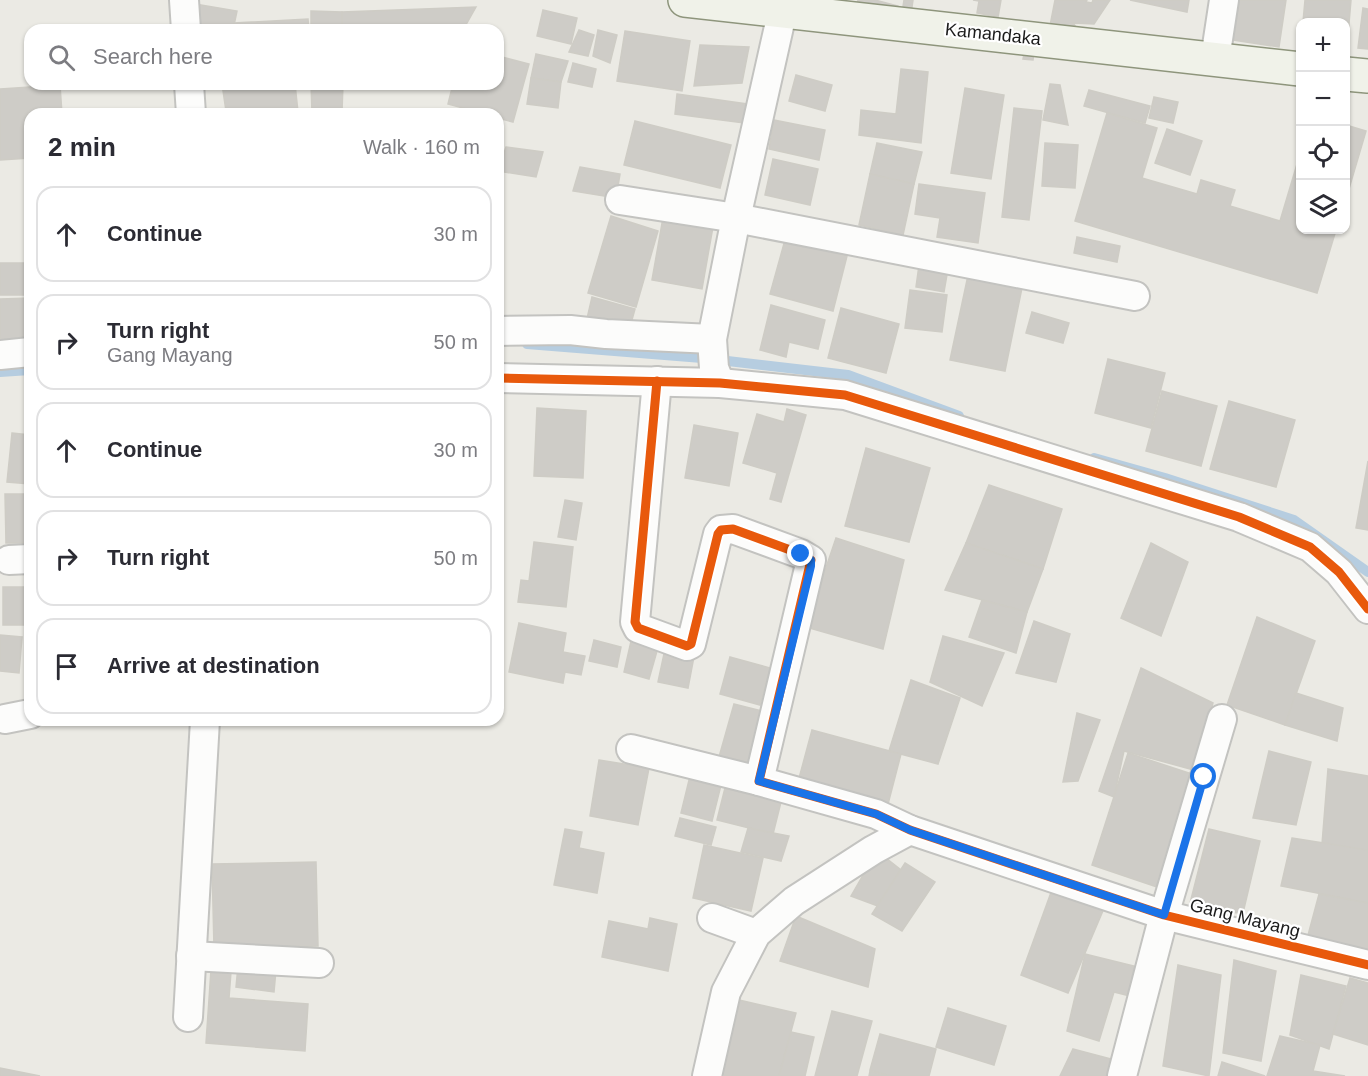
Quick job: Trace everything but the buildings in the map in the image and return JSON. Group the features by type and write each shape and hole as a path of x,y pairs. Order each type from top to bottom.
{"street":[{"path":"184,0 186,24"},
{"name":"Kamandaka","path":"685,0 784,5 1296,69"},
{"path":"1215,59 1224,0"},
{"path":"714,360 736,218 784,5"},
{"path":"1350,74 1368,76"},
{"path":"189,90 191,108"},
{"path":"620,200 736,218 1135,296"},
{"path":"504,331 570,330 606,334 845,394 1239,517 1310,547 1365,597"},
{"path":"0,354 24,352"},
{"path":"504,378 657,381 714,360"},
{"path":"657,381 636,622 638,628 687,646 691,645 718,534 721,530 733,529 806,556 811,560 759,781"},
{"path":"1122,1076 1164,915 1222,719"},
{"path":"188,1017 205,726"},
{"name":"Gang Mayang","path":"631,749 759,781 876,814 910,830 1164,915 1368,965"},
{"path":"707,1076 726,992 756,934 794,901 873,850 910,830"},
{"path":"712,918 756,934"},
{"path":"191,956 319,963"}],"waterway":[{"path":"527,344 702,358 848,375 959,416"},
{"path":"0,372 24,370"},
{"path":"1094,458 1165,478 1294,520 1368,572"}],"cycle path":[{"path":"504,378 720,383 845,395 1239,517 1310,547 1339,572 1368,609"},
{"path":"657,381 635,622 638,628 687,646 691,644 718,534 721,530 733,529 801,554 811,560 759,781 876,814 910,830 1164,915 1368,965"}],"route":[{"path":"801,554 811,560 811,566 759,781 876,814 910,830 1164,915 1204,777"}]}
